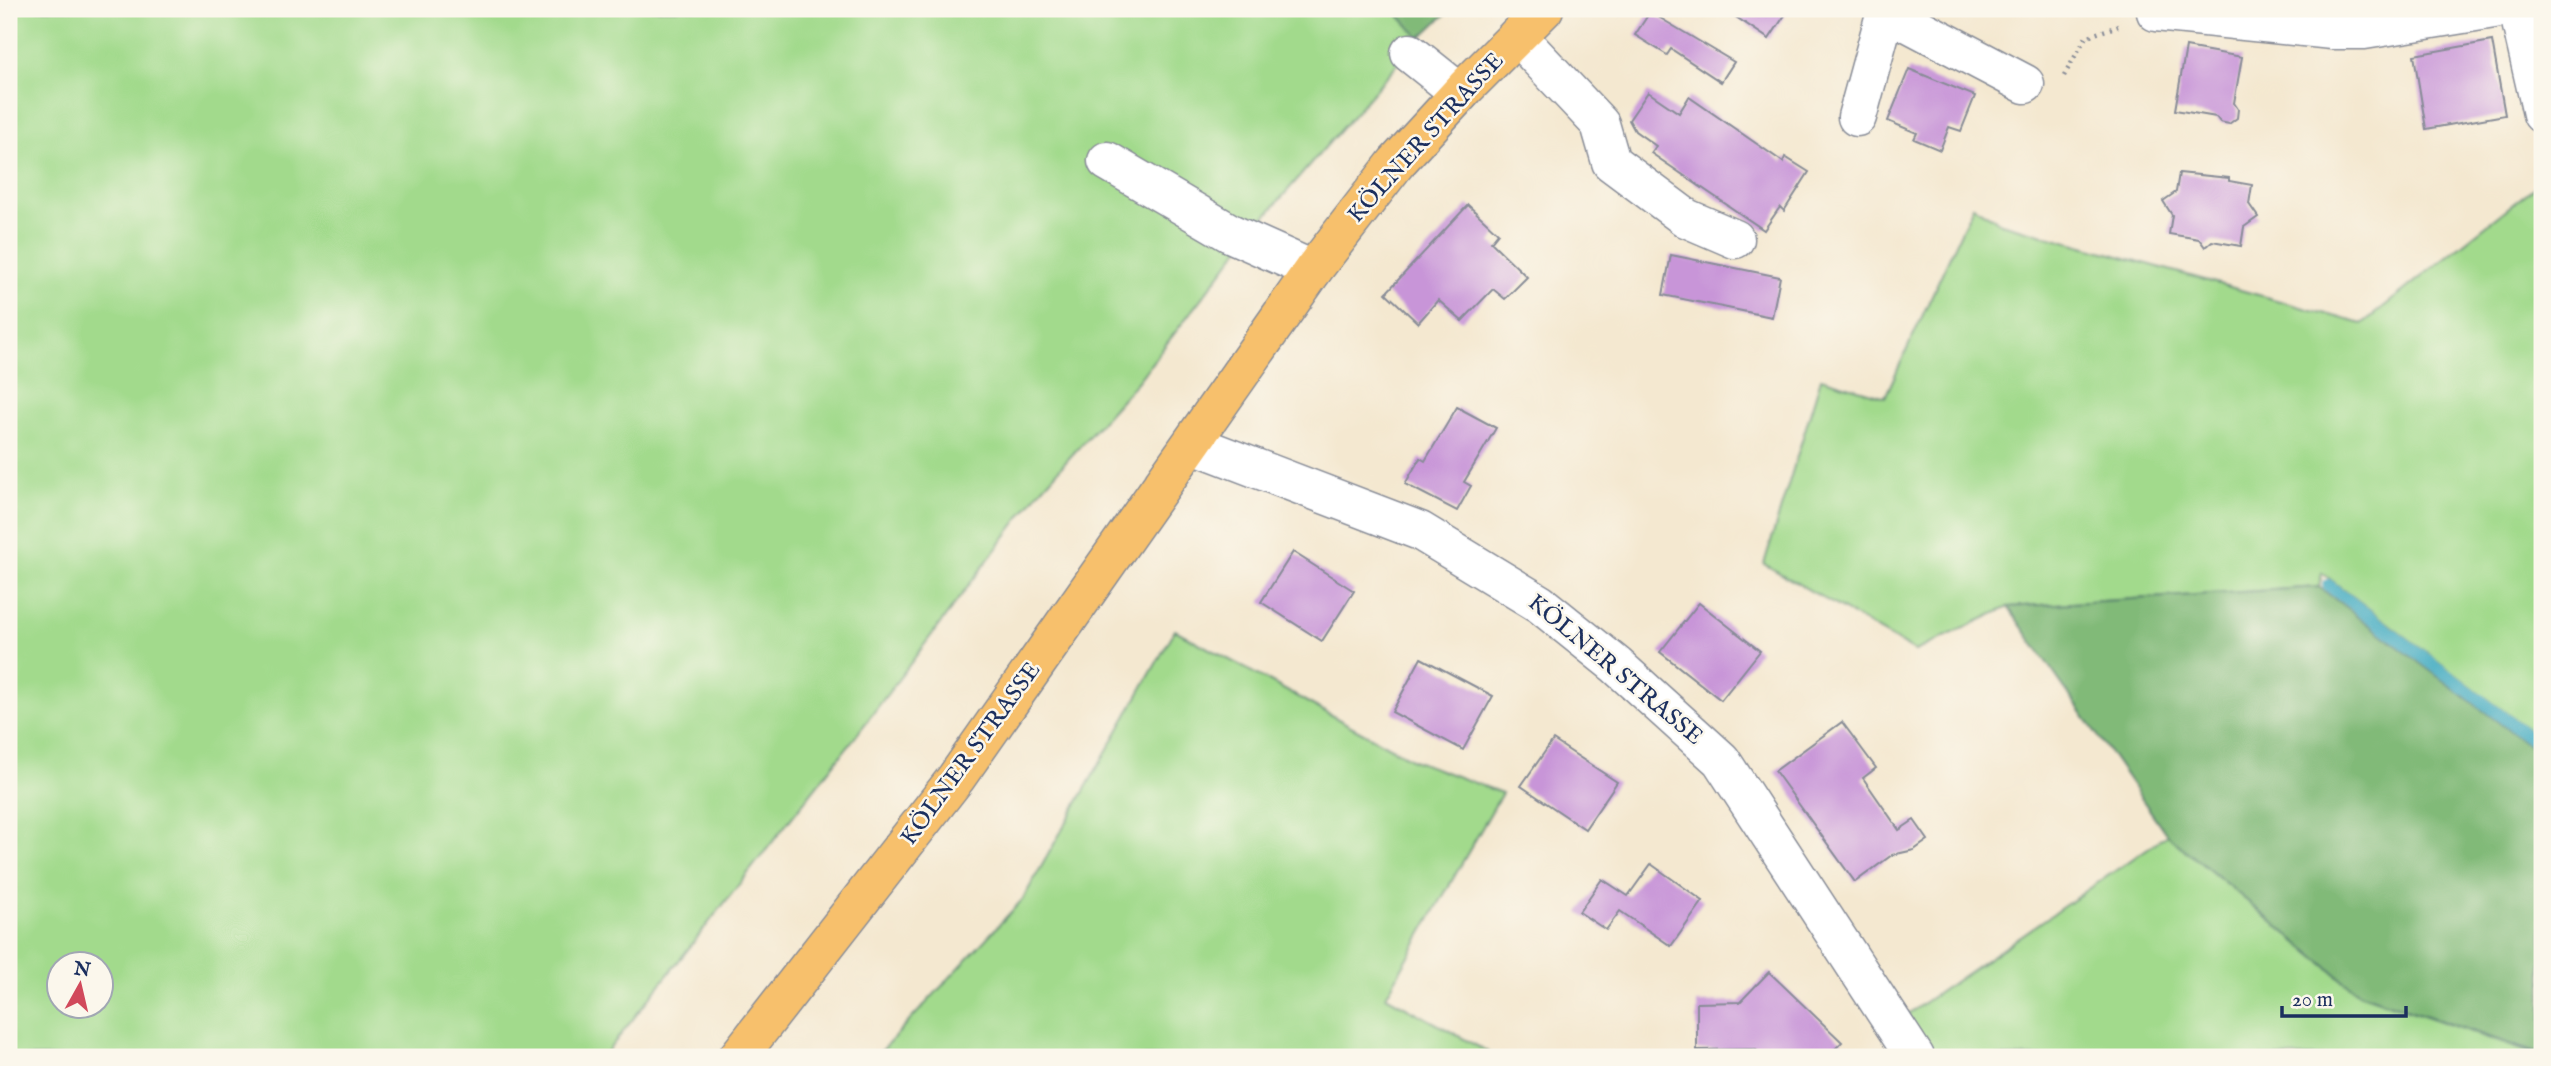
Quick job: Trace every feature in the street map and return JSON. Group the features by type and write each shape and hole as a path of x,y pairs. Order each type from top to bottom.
{"main road":[{"name":"KÖLNER STRASSE","path":"738,1057 956,778 1313,270 1396,163 1460,93 1544,9"}],"street":[{"path":"2156,12 2328,19 2364,30 2494,9"},
{"path":"2518,9 2542,114"},
{"path":"1857,117 1885,10 2025,84"},
{"path":"1517,36 1600,124 1611,162 1686,218 1735,239"},
{"path":"1410,53 1460,93"},
{"path":"1107,161 1230,233 1313,270"},
{"name":"KÖLNER STRASSE","path":"1193,444 1420,531 1540,604 1616,665 1721,760 1912,1052"}],"path":[{"path":"2025,84 2061,82 2086,37 2156,12"}],"green space":[{"path":"9,9 1393,9 1420,38 1256,227 1137,382 1038,493 856,736 603,1057 9,1057"},
{"path":"1393,9 1451,9 1420,38"},
{"path":"2542,181 2542,740 2322,573 2319,587 2008,607 1915,651 1764,564 1821,378 1885,397 1973,206 2001,223 2362,324"},
{"path":"2319,587 2542,755 2542,1055 2359,993 2167,835 2008,607"},
{"path":"1175,630 1413,760 1502,793 1386,996 1497,1057 876,1057 1023,899"},
{"path":"2167,835 2359,993 2542,1057 1926,1057 1902,1018"}],"building":[{"path":"1724,9 1789,9 1769,39"},
{"path":"1650,12 1734,62 1721,82 1671,49 1667,55 1635,35"},
{"path":"2492,41 2505,115 2426,129 2414,55"},
{"path":"2186,47 2242,57 2234,103 2238,109 2237,118 2229,124 2220,122 2216,117 2175,110"},
{"path":"1909,69 1975,96 1961,131 1949,127 1940,150 1914,139 1917,133 1888,121"},
{"path":"1648,92 1679,113 1689,97 1783,162 1785,157 1809,172 1784,211 1780,207 1764,230 1651,153 1656,146 1635,131 1629,120"},
{"path":"2179,173 2229,178 2229,181 2252,185 2249,204 2258,217 2244,227 2241,246 2212,241 2205,247 2199,239 2169,234 2172,215 2163,201 2176,192"},
{"path":"1468,205 1498,233 1491,242 1527,277 1505,299 1493,289 1462,321 1438,300 1418,323 1386,293"},
{"path":"1671,255 1780,277 1772,317 1663,295"},
{"path":"1457,407 1496,428 1464,482 1471,486 1457,511 1405,484 1420,458 1425,461"},
{"path":"1293,552 1354,591 1322,641 1261,602"},
{"path":"1699,603 1760,651 1721,700 1660,652"},
{"path":"1421,658 1493,696 1463,750 1392,712"},
{"path":"1842,722 1876,768 1863,778 1899,830 1914,820 1928,840 1914,850 1892,855 1855,882 1775,771"},
{"path":"1553,740 1617,782 1585,829 1521,786"},
{"path":"1651,864 1703,901 1671,946 1620,911 1606,930 1579,912 1602,879 1628,896"},
{"path":"1769,972 1842,1042 1827,1057 1764,1057 1755,1049 1697,1050 1697,1003 1740,1002"}],"waterway":[{"path":"2328,585 2542,747"}]}
